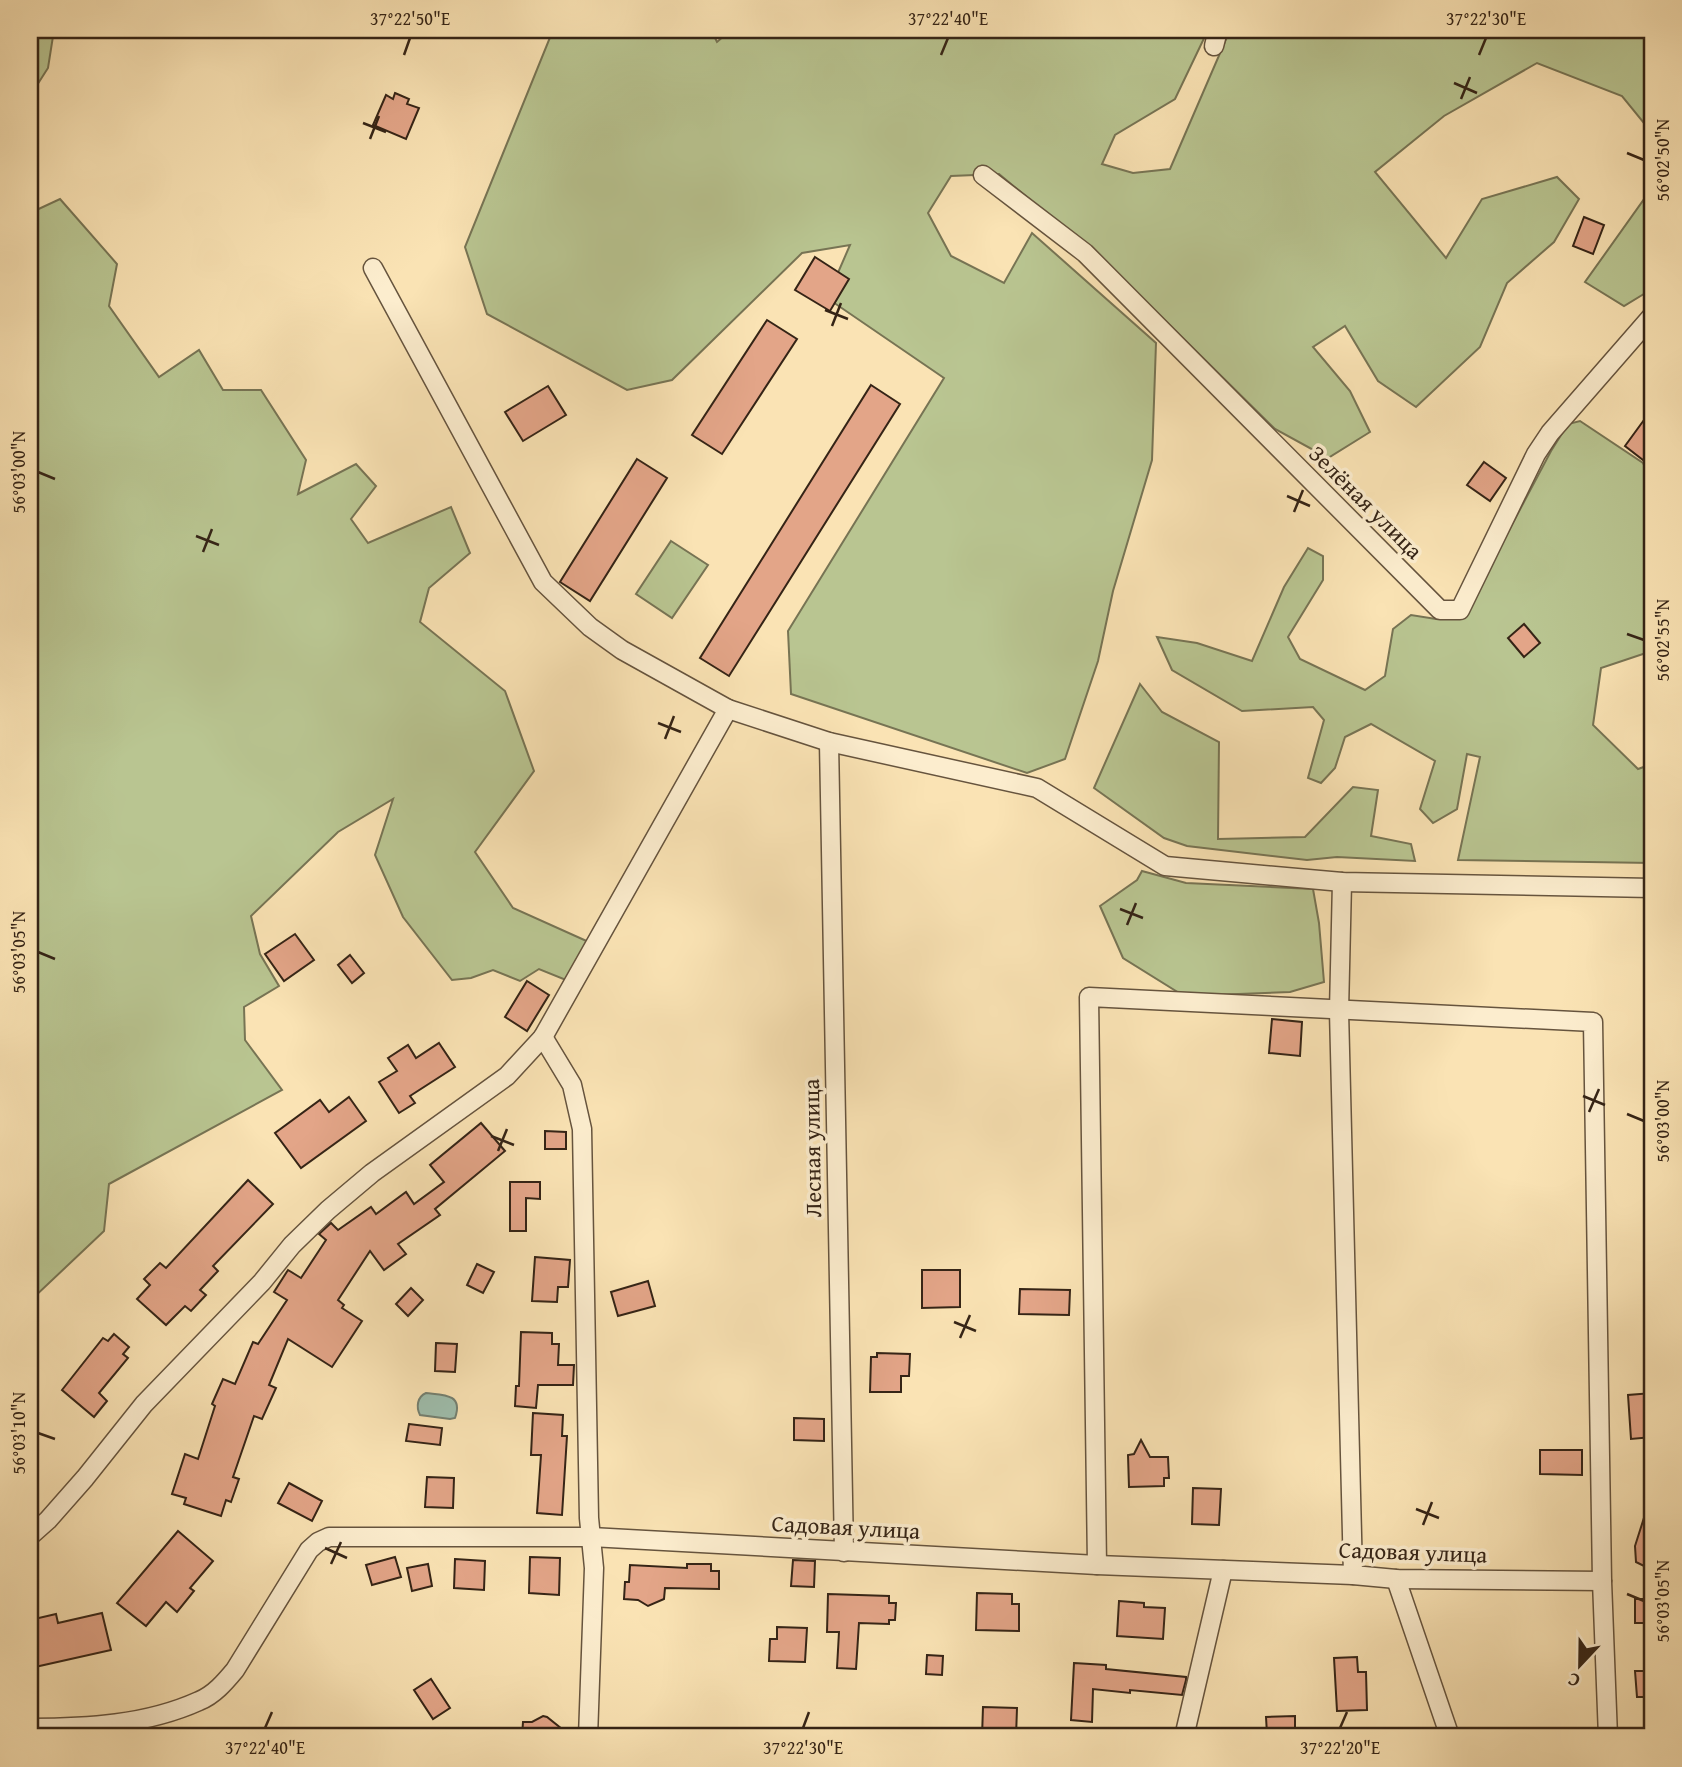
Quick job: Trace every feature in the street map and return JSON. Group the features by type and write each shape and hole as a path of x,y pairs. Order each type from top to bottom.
{"street":[{"name":"Зелёная улица","path":"984,175 1085,253 1440,610 1460,610 1535,454 1550,433 1652,316"},
{"path":"373,268 543,582 590,627 622,650 727,709 829,742 1037,789 1165,866 1342,882 1652,888"},
{"path":"30,1536 85,1478 144,1404 262,1282 292,1245 372,1173 507,1076 543,1037 727,709"},
{"name":"Лесная улица","path":"829,742 844,1552"},
{"path":"1342,882 1339,1011 1353,1575"},
{"path":"1097,1565 1088,997 1593,1022 1602,1581 1608,1737"},
{"path":"543,1037 572,1085 582,1129 594,1568 588,1737"},
{"name":"Садовая улица","path":"30,1728 84,1728 152,1717 200,1701 221,1686 235,1670 309,1550 330,1537 592,1537 1396,1579 1602,1581"},
{"path":"1184,1737 1223,1570"},
{"path":"1396,1579 1451,1737"}],"green space":[{"path":"30,30 54,30 48,68 30,96"},
{"path":"553,30 711,30 717,42 731,30 1208,30 1175,99 1115,135 1102,164 1133,173 1170,169 1230,30 1652,30 1652,133 1622,96 1537,63 1444,116 1375,172 1446,258 1482,199 1557,177 1579,199 1554,242 1507,283 1480,347 1416,407 1378,381 1345,326 1313,347 1350,391 1370,432 1328,458 1275,429 1110,266 999,174 951,176 928,213 951,256 1004,283 1032,233 1156,343 1152,460 1113,591 1098,661 1065,759 1027,773 791,694 788,631 944,378 827,298 850,245 802,253 672,380 627,390 487,314 465,247"},
{"path":"1652,188 1652,289 1624,306 1585,282"},
{"path":"60,199 117,264 109,306 159,377 199,350 223,390 261,390 306,460 298,494 356,464 376,486 351,519 368,543 451,507 470,553 429,588 420,622 505,691 534,771 475,852 513,908 591,943 566,980 539,969 520,981 493,970 471,978 452,980 403,917 375,855 393,799 338,832 251,916 260,954 279,986 244,1007 245,1040 282,1090 109,1184 104,1231 30,1301 30,213"},
{"path":"1580,421 1643,463 1652,480 1652,651 1601,668 1593,725 1638,769 1652,764 1652,863 1458,860 1480,757 1467,754 1457,809 1433,823 1420,809 1435,761 1371,724 1345,737 1335,768 1321,783 1308,778 1324,720 1313,707 1242,711 1172,670 1157,637 1197,643 1252,661 1284,587 1308,548 1323,556 1323,580 1288,637 1300,659 1365,690 1385,676 1393,629 1411,615 1436,619 1463,617 1551,451 1568,424"},
{"path":"671,541 708,565 672,618 636,594"},
{"path":"1140,684 1162,712 1219,742 1218,839 1305,837 1353,787 1378,790 1371,836 1411,844 1415,861 1337,857 1307,860 1187,846 1164,838 1094,788"},
{"path":"1142,871 1186,883 1313,889 1324,982 1290,992 1184,996 1123,958 1100,906 1137,880"}],"shaded area":[{"path":"426,1393 445,1395 454,1400 457,1404 455,1418 420,1415 418,1402"}],"building":[{"path":"395,93 409,99 407,104 419,108 406,139 373,125 386,95 393,99"},
{"path":"1584,217 1604,225 1593,254 1573,246"},
{"path":"815,257 849,279 830,311 795,290"},
{"path":"767,320 797,339 722,454 692,435"},
{"path":"871,385 900,404 729,676 700,658"},
{"path":"548,386 566,415 523,441 505,412"},
{"path":"1652,409 1652,467 1625,446"},
{"path":"637,459 667,478 590,601 560,582"},
{"path":"1484,462 1506,478 1490,501 1467,485"},
{"path":"1524,624 1540,643 1524,657 1508,638"},
{"path":"295,934 314,960 284,981 265,954"},
{"path":"350,955 364,973 352,983 338,965"},
{"path":"527,981 549,995 527,1031 505,1017"},
{"path":"1272,1019 1302,1022 1300,1056 1269,1053"},
{"path":"439,1043 455,1067 410,1096 415,1103 399,1113 379,1082 397,1071 388,1058 408,1045 416,1058"},
{"path":"349,1097 366,1121 301,1168 275,1133 320,1100 329,1112"},
{"path":"481,1123 505,1151 435,1209 440,1215 398,1244 406,1254 384,1270 370,1251 338,1300 344,1305 342,1308 362,1321 332,1367 288,1339 269,1385 276,1388 262,1419 254,1416 233,1477 239,1479 231,1502 226,1500 221,1516 184,1504 186,1498 172,1494 185,1454 198,1459 215,1406 212,1404 223,1379 235,1384 253,1342 258,1344 287,1300 274,1292 288,1270 301,1278 326,1240 319,1234 331,1223 338,1230 371,1207 376,1214 406,1192 414,1204 444,1182 430,1165"},
{"path":"545,1131 566,1132 566,1149 545,1149"},
{"path":"248,1180 273,1204 213,1266 218,1271 200,1290 206,1295 191,1311 185,1306 166,1325 137,1299 150,1285 144,1279 160,1263 166,1268"},
{"path":"510,1182 540,1182 540,1199 526,1198 526,1231 510,1231"},
{"path":"535,1257 570,1260 568,1287 558,1287 557,1302 532,1301"},
{"path":"477,1264 494,1272 483,1293 467,1285"},
{"path":"922,1270 960,1270 960,1307 922,1308"},
{"path":"648,1281 655,1306 618,1316 611,1292"},
{"path":"411,1288 423,1300 408,1316 396,1304"},
{"path":"1020,1289 1070,1290 1069,1315 1019,1314"},
{"path":"521,1332 552,1333 552,1344 559,1344 558,1365 574,1365 573,1385 538,1385 536,1408 515,1406 516,1386 519,1386"},
{"path":"114,1334 129,1347 123,1354 128,1358 99,1393 107,1401 94,1417 62,1390 103,1338 108,1341"},
{"path":"436,1343 457,1344 455,1372 435,1371"},
{"path":"877,1353 910,1354 909,1376 901,1376 901,1392 870,1392 871,1357 877,1357"},
{"path":"1652,1393 1652,1437 1631,1439 1628,1395"},
{"path":"533,1413 563,1415 562,1436 567,1436 562,1515 537,1513 541,1455 531,1455"},
{"path":"794,1418 824,1419 824,1441 794,1440"},
{"path":"409,1424 442,1428 440,1445 406,1441"},
{"path":"1141,1440 1150,1457 1168,1457 1169,1478 1164,1478 1164,1486 1129,1487 1128,1455 1134,1454"},
{"path":"1540,1450 1582,1450 1582,1475 1540,1474"},
{"path":"427,1477 454,1478 453,1508 425,1507"},
{"path":"289,1483 322,1501 312,1521 278,1503"},
{"path":"1193,1488 1221,1489 1219,1525 1192,1524"},
{"path":"1649,1502 1652,1502 1652,1570 1636,1562 1635,1546"},
{"path":"178,1531 213,1561 190,1588 194,1591 177,1612 166,1602 146,1626 117,1603"},
{"path":"395,1557 401,1577 372,1585 366,1565"},
{"path":"530,1557 560,1558 559,1595 529,1593"},
{"path":"455,1559 485,1561 484,1590 454,1588"},
{"path":"793,1560 815,1561 814,1587 791,1586"},
{"path":"428,1564 432,1586 412,1591 407,1568"},
{"path":"687,1564 711,1564 711,1571 719,1571 719,1589 665,1588 664,1599 648,1606 638,1600 624,1599 630,1565 687,1568"},
{"path":"977,1593 1012,1594 1012,1604 1019,1604 1019,1631 976,1630"},
{"path":"828,1594 889,1596 889,1603 896,1603 895,1620 889,1620 889,1624 859,1623 856,1669 837,1668 839,1632 827,1632"},
{"path":"1635,1599 1652,1599 1652,1623 1635,1623"},
{"path":"1119,1601 1144,1603 1144,1607 1165,1608 1163,1639 1117,1636"},
{"path":"102,1613 111,1650 35,1667 30,1646 30,1620 56,1614 58,1623"},
{"path":"777,1627 807,1628 805,1662 769,1661 770,1639 777,1639"},
{"path":"927,1655 943,1656 942,1675 926,1674"},
{"path":"1357,1657 1358,1672 1366,1672 1367,1710 1337,1711 1334,1658"},
{"path":"1074,1663 1186,1677 1186,1680 1182,1695 1093,1689 1092,1722 1071,1720"},
{"path":"1635,1671 1652,1671 1652,1697 1637,1697"},
{"path":"431,1679 450,1708 433,1719 414,1690"},
{"path":"983,1707 1017,1708 1016,1737 982,1737"},
{"path":"543,1716 572,1737 522,1737 523,1722 532,1722"},
{"path":"1295,1716 1295,1733 1267,1734 1266,1717"}]}
